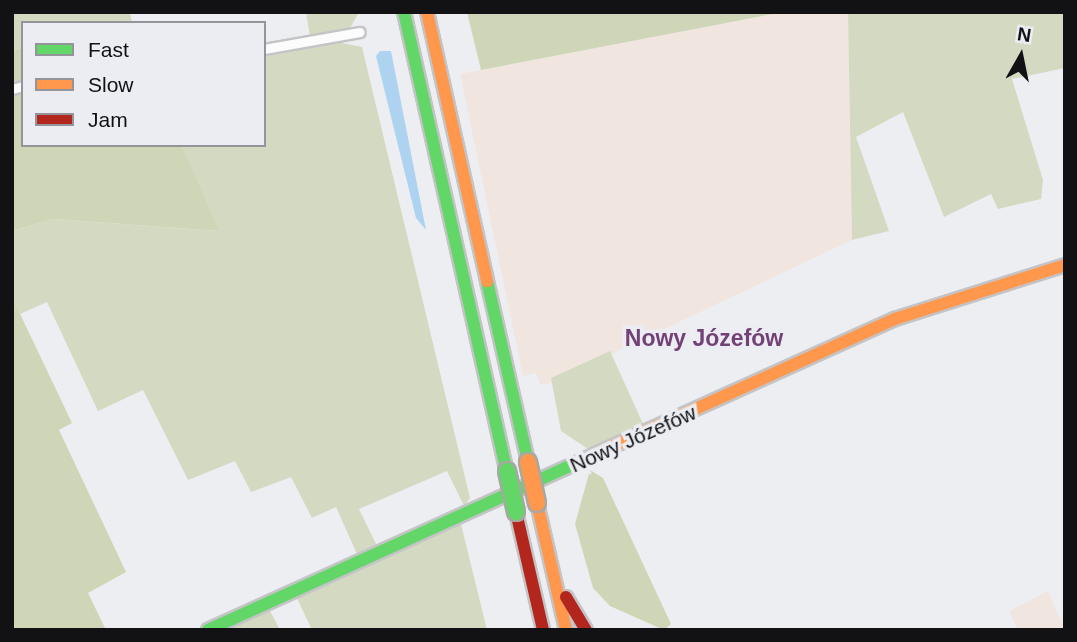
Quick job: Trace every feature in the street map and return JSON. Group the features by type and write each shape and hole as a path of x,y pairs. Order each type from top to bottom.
{"main road":[{"path":"404,12 543,630"},
{"path":"427,12 566,630"},
{"name":"Nowy Józefów","path":"208,630 895,319 1065,265"},
{"path":"552,562 586,630"}],"street":[{"path":"266,49 359,32"}],"shaded area":[{"path":"783,12 848,12 852,240 548,384 540,384 536,373 523,376 460,74"},
{"path":"1048,591 1065,630 1018,630 1009,611"}],"green space":[{"path":"12,12 130,12 132,21 21,21 21,48 12,51"},
{"path":"306,12 359,12 342,43 362,47 470,498 464,506 447,471 359,509 377,546 357,554 336,507 312,518 291,477 251,492 235,461 188,480 143,390 98,411 47,302 20,314 12,297 12,231 54,219 218,231 183,147 266,147 266,43 310,37"},
{"path":"467,12 783,12 481,70"},
{"path":"848,12 1065,12 1065,68 1012,79 1043,180 1041,199 998,209 991,194 944,217 903,112 856,137 889,231 852,240"},
{"path":"21,48 21,147 183,147 219,231 54,219 12,231 12,51"},
{"path":"12,297 72,423 59,430 126,572 88,593 106,630 12,630"},
{"path":"610,351 644,426 588,449 561,431 551,378"},
{"path":"590,470 603,478 671,624 664,630 610,606 593,588 575,524"},
{"path":"461,524 487,630 312,630 295,594"},
{"path":"268,607 280,630 220,630"}],"water":[{"path":"380,51 391,51 426,230 416,218 376,56"}],"traffic: fast":[{"path":"404,12 507,471"},
{"path":"487,281 528,462"},
{"path":"208,630 600,452"},
{"path":"507,471 516,512"}],"traffic: slow":[{"path":"427,12 487,281"},
{"path":"600,452 895,319 1065,265"},
{"path":"528,462 537,503"},
{"path":"537,503 566,630"}],"traffic: jam":[{"path":"516,512 543,630"},
{"path":"566,597 586,630"}],"district":[{"name":"Nowy Józefów","path":"704,338"}]}
